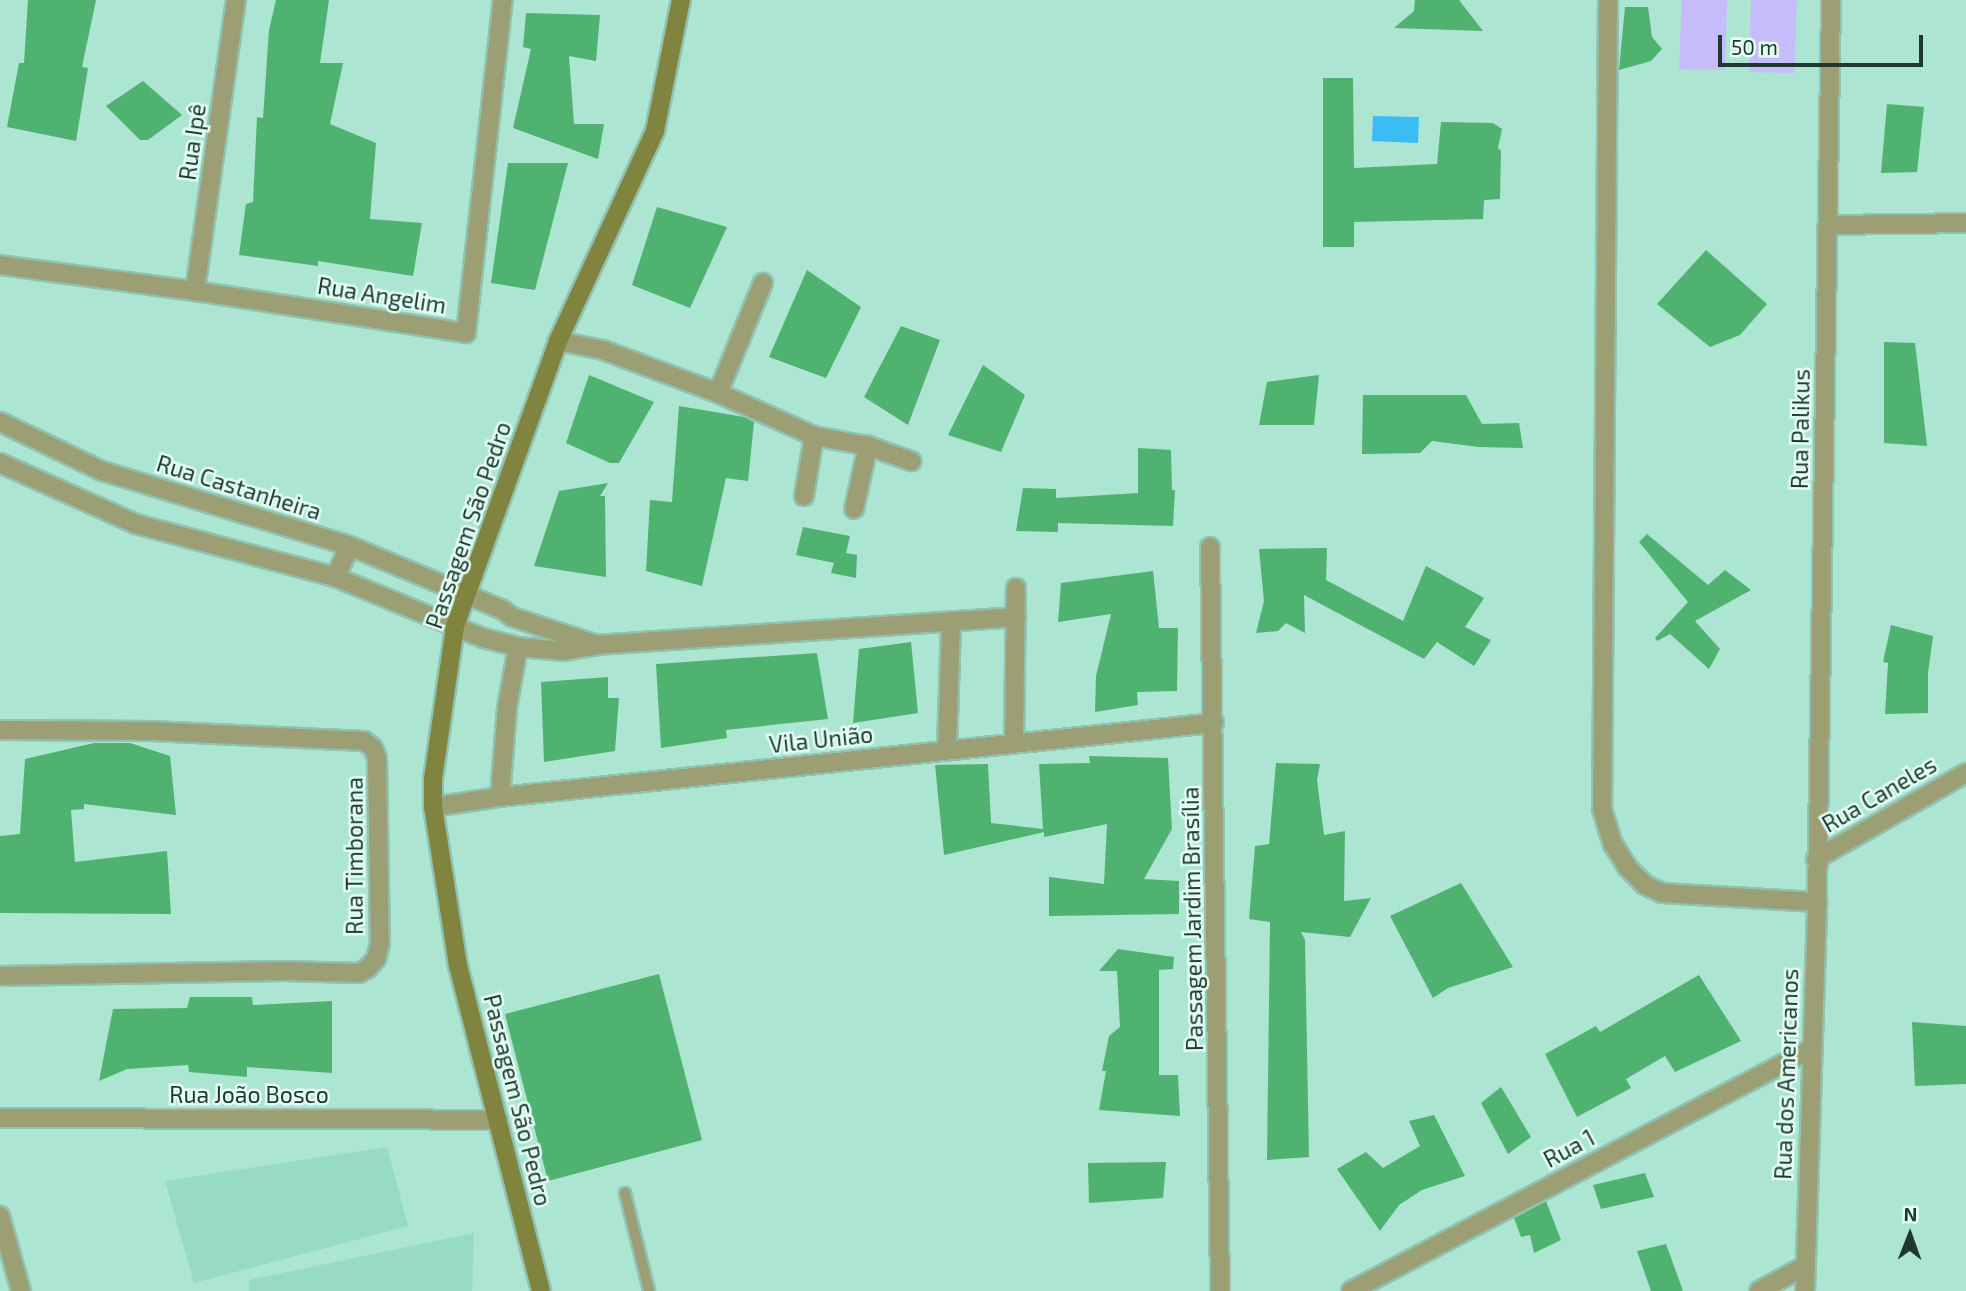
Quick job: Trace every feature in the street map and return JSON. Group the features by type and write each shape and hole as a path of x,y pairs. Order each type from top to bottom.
{"street":[{"name":"Rua Ipê","path":"195,291 236,0"},
{"name":"Rua Angelim","path":"0,265 195,291 466,333 503,0"},
{"name":"Passagem São Pedro","path":"541,1291 458,966 433,807 433,779 455,626 558,341 655,131 681,0"},
{"path":"1608,0 1602,809 1613,844 1629,869 1645,885 1662,893 1817,902"},
{"name":"Rua Palikus","path":"1816,859 1831,0"},
{"path":"1829,225 1966,223"},
{"path":"718,393 764,284"},
{"path":"558,341 603,351 718,393 814,436 868,446 911,461"},
{"name":"Rua Castanheira","path":"0,422 102,471 351,546 512,617 597,645"},
{"path":"804,496 814,436"},
{"path":"855,509 868,446"},
{"path":"0,464 136,524 335,578 455,626 517,647 564,651 597,645 1016,617"},
{"path":"335,578 351,546"},
{"name":"Passagem Jardim Brasília","path":"1210,547 1220,1291"},
{"path":"1014,744 1016,588"},
{"path":"947,751 951,621"},
{"path":"500,797 507,708 517,647"},
{"name":"Vila União","path":"433,807 500,797 1214,723"},
{"name":"Rua Timborana","path":"0,730 151,731 364,741 373,748 377,758 380,943 376,959 359,973 283,971 0,976"},
{"name":"Rua Caneles","path":"1816,859 1966,772"},
{"name":"Rua dos Americanos","path":"1805,1291 1816,859"},
{"name":"Rua 1","path":"1354,1290 1811,1049"},
{"name":"Rua João Bosco","path":"0,1118 498,1120"},
{"path":"0,1216 21,1291"},
{"path":"1759,1291 1805,1266"}],"lane":[{"path":"625,1193 649,1291"}],"shaded area":[{"path":"1682,0 1727,0 1725,70 1679,69"},
{"path":"1751,0 1797,0 1794,73 1749,72"},
{"path":"387,1147 408,1226 194,1283 165,1181"},
{"path":"474,1233 472,1291 249,1291 249,1280"}],"water":[{"path":"1373,116 1419,117 1418,143 1372,141"}],"building":[{"path":"28,0 96,0 82,67 88,68 76,141 7,127 19,63 24,63"},
{"path":"276,0 329,0 320,63 343,63 330,124 376,143 370,219 422,223 413,276 318,261 318,266 239,255 246,204 253,202 257,117 263,118 269,30"},
{"path":"1415,0 1459,0 1483,31 1394,28 1414,11"},
{"path":"1625,7 1648,7 1652,37 1662,49 1651,61 1619,70"},
{"path":"526,13 600,15 596,61 569,56 574,124 604,124 598,159 513,128 531,49 523,47"},
{"path":"1323,78 1353,78 1354,168 1437,164 1441,122 1493,123 1502,129 1498,148 1501,151 1500,199 1484,200 1483,219 1354,222 1354,247 1323,247"},
{"path":"143,81 182,115 148,140 140,140 106,106"},
{"path":"1887,104 1924,107 1917,172 1881,173"},
{"path":"508,163 568,163 535,290 491,283"},
{"path":"657,207 727,227 690,308 632,285"},
{"path":"1706,250 1767,304 1740,335 1710,347 1657,304"},
{"path":"807,270 861,307 826,378 769,357"},
{"path":"901,326 940,340 908,425 864,397"},
{"path":"1884,342 1915,343 1927,446 1884,443"},
{"path":"983,365 1025,395 1001,452 948,435"},
{"path":"589,375 654,402 619,463 610,463 566,443"},
{"path":"1319,375 1314,425 1259,425 1267,382"},
{"path":"1363,395 1466,395 1482,424 1519,423 1523,448 1479,447 1432,441 1420,453 1362,454"},
{"path":"679,406 744,417 754,422 748,481 726,478 702,586 646,571 650,500 672,502"},
{"path":"1138,448 1171,450 1172,490 1175,490 1173,526 1058,523 1058,532 1016,531 1023,488 1056,489 1056,498 1138,493"},
{"path":"608,483 600,496 605,496 606,577 534,566 559,491"},
{"path":"803,527 850,536 846,553 857,555 856,578 831,573 834,563 796,555"},
{"path":"1647,534 1708,585 1725,570 1751,590 1695,621 1720,649 1709,669 1670,634 1657,641 1655,638 1688,602 1639,542"},
{"path":"1327,548 1326,580 1403,621 1426,566 1484,598 1465,627 1491,640 1474,666 1437,642 1424,659 1304,595 1305,633 1286,623 1278,631 1256,633 1264,601 1259,549"},
{"path":"1153,571 1159,628 1178,628 1177,691 1137,692 1138,705 1095,712 1096,676 1111,614 1058,622 1061,583"},
{"path":"1891,625 1933,636 1928,673 1928,713 1885,714 1888,663 1883,662"},
{"path":"911,642 918,713 853,723 859,649"},
{"path":"817,653 828,719 726,730 727,738 661,748 656,664"},
{"path":"608,677 608,698 619,698 615,751 544,762 541,682"},
{"path":"94,743 130,743 170,756 176,815 84,804 84,809 71,810 75,862 167,851 171,914 0,913 0,836 20,834 25,759"},
{"path":"1089,756 1168,758 1172,829 1144,879 1179,881 1179,914 1049,916 1049,877 1104,884 1107,824 1044,837 1044,832 944,855 935,765 988,764 991,823 1043,829 1039,764 1090,763"},
{"path":"1276,763 1320,764 1317,780 1324,835 1345,831 1344,901 1371,898 1350,937 1301,932 1305,940 1309,1157 1267,1160 1270,922 1249,919 1255,846 1269,844"},
{"path":"1461,883 1513,967 1448,988 1433,998 1390,916"},
{"path":"1118,949 1174,957 1173,969 1159,970 1159,1075 1178,1075 1180,1116 1099,1110 1106,1071 1102,1071 1109,1036 1120,1027 1117,971 1099,971"},
{"path":"659,974 702,1140 548,1181 505,1014"},
{"path":"1699,975 1741,1041 1675,1072 1665,1056 1626,1079 1631,1088 1577,1117 1545,1054 1596,1026 1600,1032"},
{"path":"190,997 252,997 253,1005 332,1001 332,1073 247,1067 247,1077 189,1072 188,1065 127,1069 99,1081 113,1009 187,1008"},
{"path":"1912,1022 1966,1026 1966,1084 1915,1086"},
{"path":"1501,1087 1531,1137 1508,1154 1481,1103"},
{"path":"1434,1115 1465,1176 1422,1190 1399,1205 1380,1231 1337,1169 1366,1152 1383,1168 1420,1146 1409,1121"},
{"path":"1166,1162 1163,1198 1089,1203 1088,1163"},
{"path":"1645,1173 1654,1197 1601,1209 1593,1185"},
{"path":"1546,1201 1561,1240 1534,1253 1530,1235 1521,1237 1514,1218"},
{"path":"1666,1244 1683,1291 1651,1291 1637,1251"}]}
